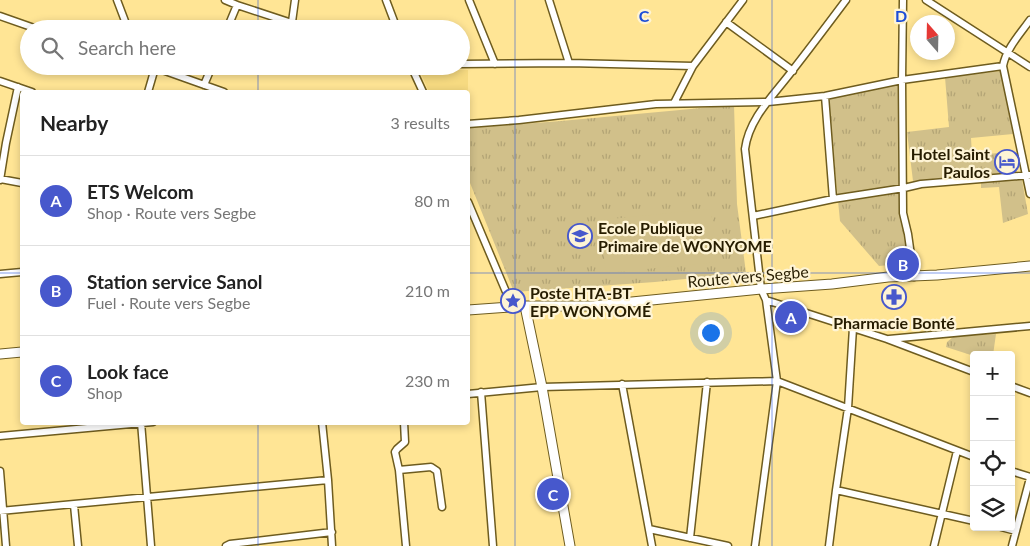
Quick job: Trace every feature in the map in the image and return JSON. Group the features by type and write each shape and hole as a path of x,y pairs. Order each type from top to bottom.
{"main road":[{"name":"Route vers Segbe","path":"470,310 512,306 592,306 832,284 888,277 1030,266"},
{"path":"525,306 542,387 570,546"},
{"path":"0,354 20,352"}],"street":[{"path":"117,0 125,20"},
{"path":"224,0 286,20"},
{"path":"292,20 296,0"},
{"path":"386,0 394,20"},
{"path":"469,0 495,64"},
{"path":"548,0 569,64"},
{"path":"674,103 693,66 742,0"},
{"path":"755,546 777,381 766,300 761,290 745,149 750,130 758,115 846,0"},
{"path":"903,0 903,213 914,276"},
{"path":"926,0 1030,66"},
{"path":"231,20 237,5"},
{"path":"0,16 20,23"},
{"path":"1030,20 1008,52 1003,66 1028,175 1030,194"},
{"path":"726,22 793,71"},
{"path":"470,64 693,66"},
{"path":"470,124 656,104 768,102 825,96 902,80 1003,66"},
{"path":"148,90 151,75"},
{"path":"176,75 218,90"},
{"path":"204,85 208,75"},
{"path":"415,75 422,90"},
{"path":"0,82 25,90"},
{"path":"18,88 0,179 20,182"},
{"path":"825,96 833,199"},
{"path":"753,216 833,199 930,183 1028,175"},
{"path":"470,207 512,306"},
{"path":"0,274 20,272"},
{"path":"766,300 887,339 970,370"},
{"path":"887,339 1030,326"},
{"path":"829,546 848,408 853,328"},
{"path":"470,394 542,387 777,381 970,456"},
{"path":"690,538 707,382"},
{"path":"622,384 652,546"},
{"path":"1015,387 1030,393"},
{"path":"481,392 493,546"},
{"path":"0,436 119,425"},
{"path":"141,425 151,546"},
{"path":"322,425 332,546"},
{"path":"404,425 405,442 396,452 406,546"},
{"path":"934,546 957,451"},
{"path":"399,470 434,468 437,471 442,507"},
{"path":"0,471 6,546"},
{"path":"1012,546 1030,478 1015,472"},
{"path":"2,511 328,480"},
{"path":"836,490 970,520"},
{"path":"74,505 78,546"},
{"path":"649,529 728,546"},
{"path":"226,546 332,532"}],"shaded area":[{"path":"422,75 468,75 468,90 428,90"}],"green space":[{"path":"1002,71 1013,134 971,138 972,155 999,153 1004,177 1022,180 1028,214 1003,223 999,187 981,188 981,174 913,181 907,132 949,127 945,77"},
{"path":"898,83 909,263 879,266 840,221 828,99"},
{"name":"Ecole Publique Primaire de WONYOME","path":"734,105 737,204 746,273 655,282 514,292 470,183 470,128"},
{"path":"711,209 717,262 606,273 600,220"},
{"path":"996,334 994,351 970,351 970,355 946,347 947,342 953,337"}],"place":[{"name":"Hotel Saint Paulos","path":"1007,162"},
{"name":"Ecole Publique Primaire de WONYOME","path":"580,236"},
{"name":"Station service Sanol","path":"903,264"},
{"name":"Pharmacie Bonté","path":"894,297"},
{"name":"Poste HTA-BT EPP WONYOMÉ","path":"513,301"},
{"name":"ETS Welcom","path":"791,317"},
{"name":"Look face","path":"553,494"}]}
